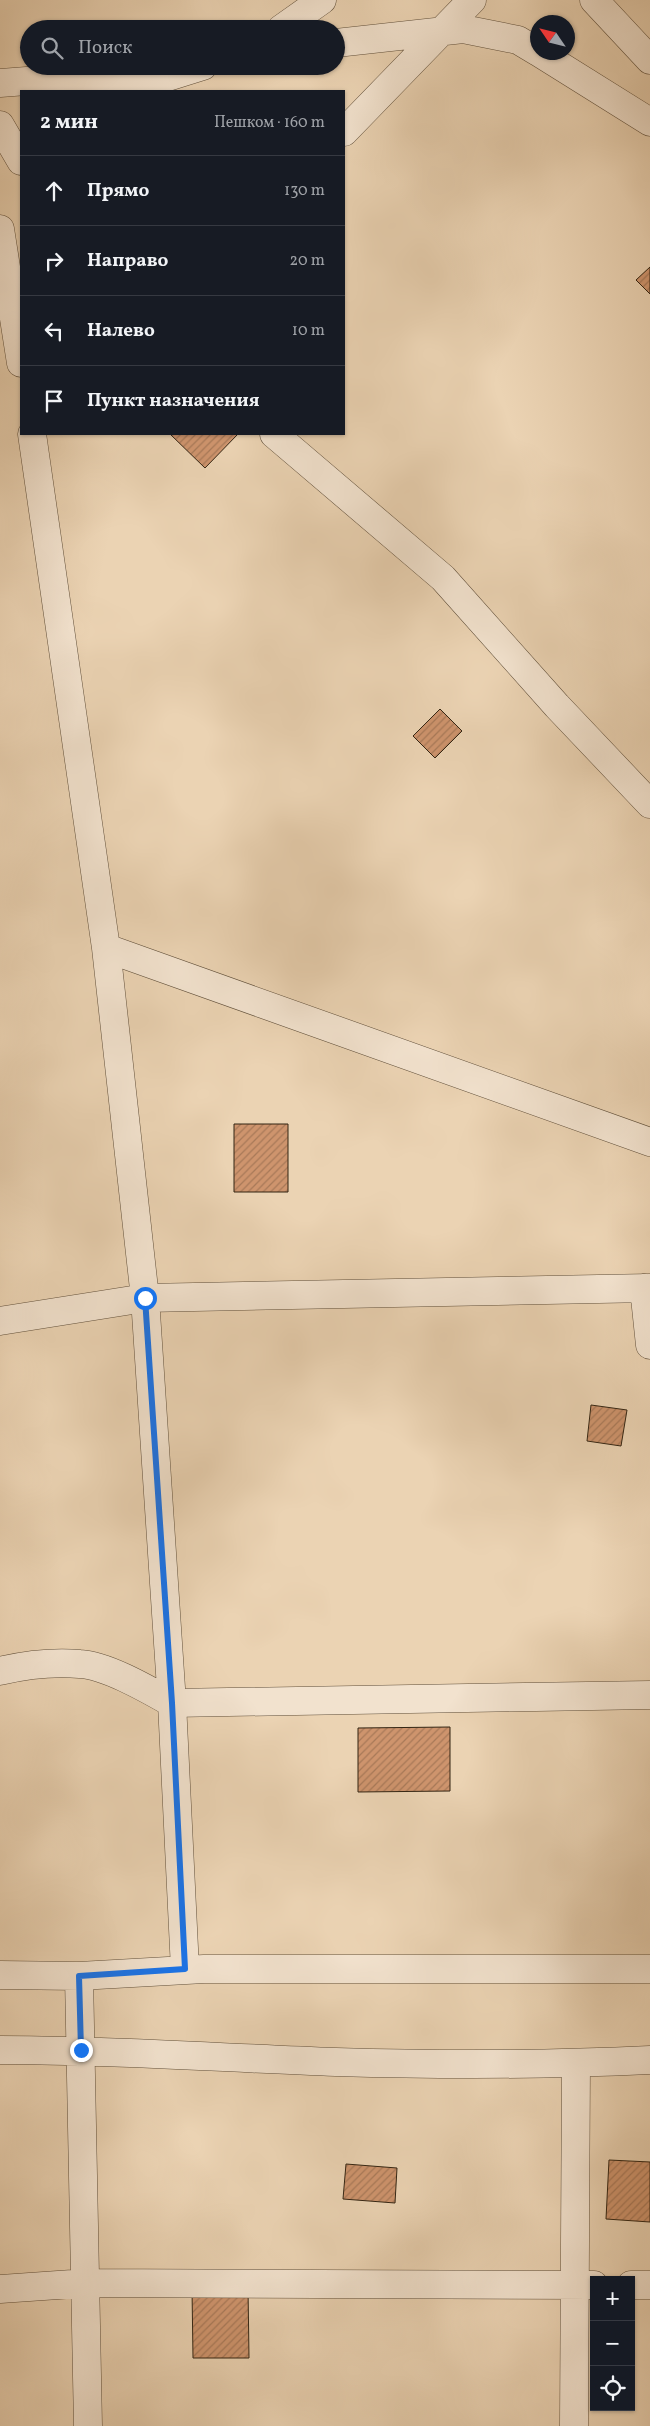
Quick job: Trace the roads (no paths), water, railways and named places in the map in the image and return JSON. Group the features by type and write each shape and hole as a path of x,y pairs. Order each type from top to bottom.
{"street":[{"path":"294,20 322,0"},
{"path":"345,131 472,0"},
{"path":"594,0 650,60"},
{"path":"345,42 462,29 518,40 530,47"},
{"path":"551,60 650,122"},
{"path":"0,83 65,78 152,82 174,75"},
{"path":"0,125 20,159"},
{"path":"0,229 20,357"},
{"path":"32,435 106,948 145,1298 172,1703 185,1969"},
{"path":"275,435 443,578 557,706 650,804"},
{"path":"106,948 650,1142"},
{"path":"0,1321 145,1298 647,1288 650,1345"},
{"path":"0,1671 14,1667 82,1664 126,1678 172,1703 650,1695"},
{"path":"0,1975 79,1976 185,1969 650,1969"},
{"path":"79,1976 87,2283 88,2426"},
{"path":"0,2050 81,2050 338,2062 576,2063 650,2060"},
{"path":"574,2426 585,2285 576,2063"},
{"path":"0,2288 87,2283 585,2285"},
{"path":"635,2285 650,2285"}]}
